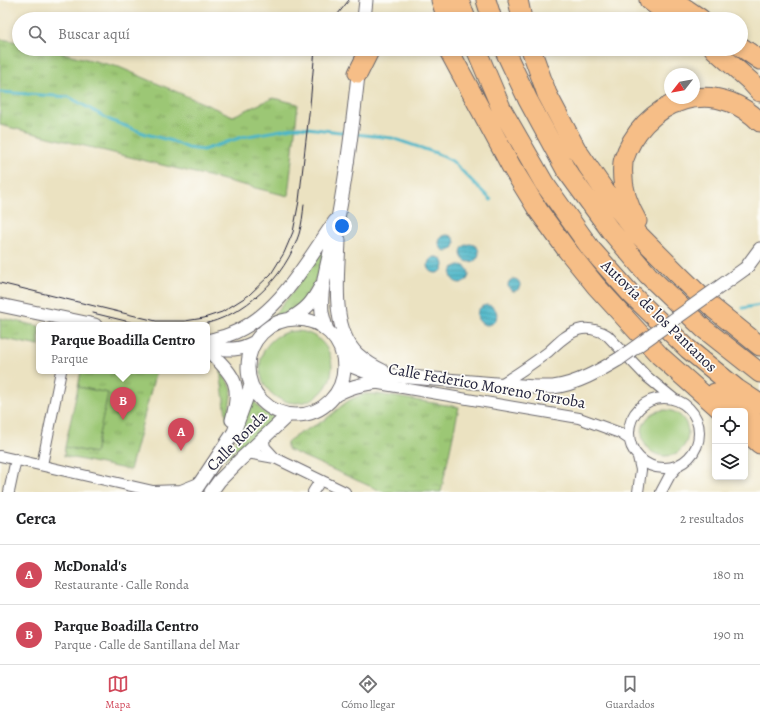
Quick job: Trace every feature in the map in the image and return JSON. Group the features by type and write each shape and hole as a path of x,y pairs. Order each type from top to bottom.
{"highway":[{"path":"441,0 445,12"},
{"path":"460,0 464,12"},
{"path":"486,0 490,12"},
{"path":"518,0 521,12"},
{"path":"649,0 665,12"},
{"path":"673,0 691,12"},
{"path":"748,52 760,60"},
{"path":"358,73 366,56"},
{"path":"452,56 511,166 542,215 567,250 596,286 639,331 660,356 719,408"},
{"path":"461,56 479,107"},
{"name":"Autovía de los Pantanos","path":"479,56 502,110 540,176 591,249 631,294 688,349 737,389 760,404"},
{"name":"Autovía de los Pantanos","path":"507,56 528,100 566,170 610,230 648,275 703,328 760,373"},
{"path":"533,56 547,94 576,149 611,200 633,228 682,278 714,309 760,346"},
{"path":"722,56 760,92"},
{"path":"700,98 716,98 733,102 753,115 760,122"},
{"path":"656,251 632,213 625,192 623,162 632,141 642,127 658,112 673,104"},
{"path":"639,331 735,408"},
{"path":"748,418 760,425"},
{"path":"748,434 760,444"}],"street":[{"path":"365,12 366,0"},
{"path":"327,330 322,313 325,277 339,214 348,158 355,110 360,56"},
{"path":"210,340 228,335 249,324 269,310 291,285 339,214"},
{"path":"339,214 339,321 346,340 357,354 369,364 389,374"},
{"path":"746,268 760,249"},
{"path":"343,357 354,367 372,374 389,374 416,378 499,385 553,387 569,384 599,371 620,359 746,268 760,263"},
{"path":"290,319 303,319 316,323 327,330 334,337 340,347 343,357 344,370 342,382 337,394 320,409 310,414 299,416 288,415 276,411 265,405 257,396 249,379 248,358 253,343 260,334 269,327 290,319 302,312 313,301 325,277"},
{"path":"0,305 70,322"},
{"path":"499,385 542,356 570,333 588,329 600,331 607,335 646,376 674,399 687,406 696,417 699,426 700,436 698,445 687,461 678,466 669,468 651,466 638,457"},
{"path":"210,351 243,348 253,343"},
{"path":"210,352 228,362 249,379"},
{"path":"210,352 228,370 236,390 233,415 223,448"},
{"path":"42,465 60,374"},
{"path":"371,383 416,378"},
{"name":"Calle Ronda","path":"198,487 234,432 249,379"},
{"name":"Calle Federico Moreno Torroba","path":"337,394 350,387 371,383 579,418 620,433 629,439"},
{"path":"638,492 641,470 638,457 631,446 629,439 631,422 640,406 648,401 665,397 674,399"},
{"name":"Calle Ronda","path":"211,492 219,481 263,437 288,415"},
{"path":"263,437 265,447 275,458"},
{"path":"247,453 275,458 344,492"},
{"path":"0,456 42,465 122,488 154,491 181,490 198,487"},
{"path":"9,492 16,459"},
{"path":"661,492 670,476 678,466"},
{"path":"313,492 320,481"}],"green space":[{"path":"0,39 12,41 12,56 75,56 119,67 233,116 273,98 298,104 288,196 0,125"},
{"path":"328,238 317,276 307,295 294,309 271,318 302,280"},
{"path":"0,318 36,325 36,345 0,338"},
{"path":"296,331 316,337 326,347 332,367 326,387 316,397 296,403 276,397 266,387 260,367 266,347 276,337"},
{"path":"221,371 232,389 227,422 221,378"},
{"path":"80,374 155,374 130,470 64,456 65,447 95,453 108,393 78,387"},
{"path":"78,387 108,393 95,453 65,447"},
{"path":"365,394 377,394 459,407 441,492 383,492 289,450 287,447 287,442 291,439 323,421 347,402"},
{"path":"251,397 261,410 275,417 250,442 236,449 224,460 238,436"},
{"path":"665,410 678,414 684,420 688,433 684,446 678,452 665,456 652,452 646,446 642,433 646,420 652,414"}],"water":[{"path":"444,235 450,235 455,240 453,249 450,251 444,251 439,246 439,240"},
{"path":"470,244 476,247 479,253 476,259 470,262 464,259 461,253 464,247"},
{"path":"433,257 439,257 444,262 442,271 439,273 433,273 428,268 428,262"},
{"path":"460,265 466,268 469,274 466,280 460,283 454,280 451,274 454,268"},
{"path":"512,279 516,279 520,285 516,291 512,291 508,287 508,283"},
{"path":"487,305 494,308 497,315 494,322 487,325 480,322 477,315 480,308"}],"waterway":[{"path":"0,92 69,97 110,120 188,148 203,150 242,137 299,127 348,133"},
{"path":"355,134 392,138 436,153 452,161 491,200"},
{"path":"743,308 760,305"}],"tram line":[{"path":"340,12 349,0"},
{"path":"0,283 156,321 185,321 204,318 222,312 249,295 271,274 284,253 293,232 299,201 314,56"},
{"path":"210,322 232,313 247,304 261,293 273,280 284,266 293,250 300,230 304,204"},
{"path":"93,313 130,322"}],"place":[{"name":"Parque Boadilla Centro","path":"123,420"},
{"name":"McDonald's","path":"181,451"}]}
